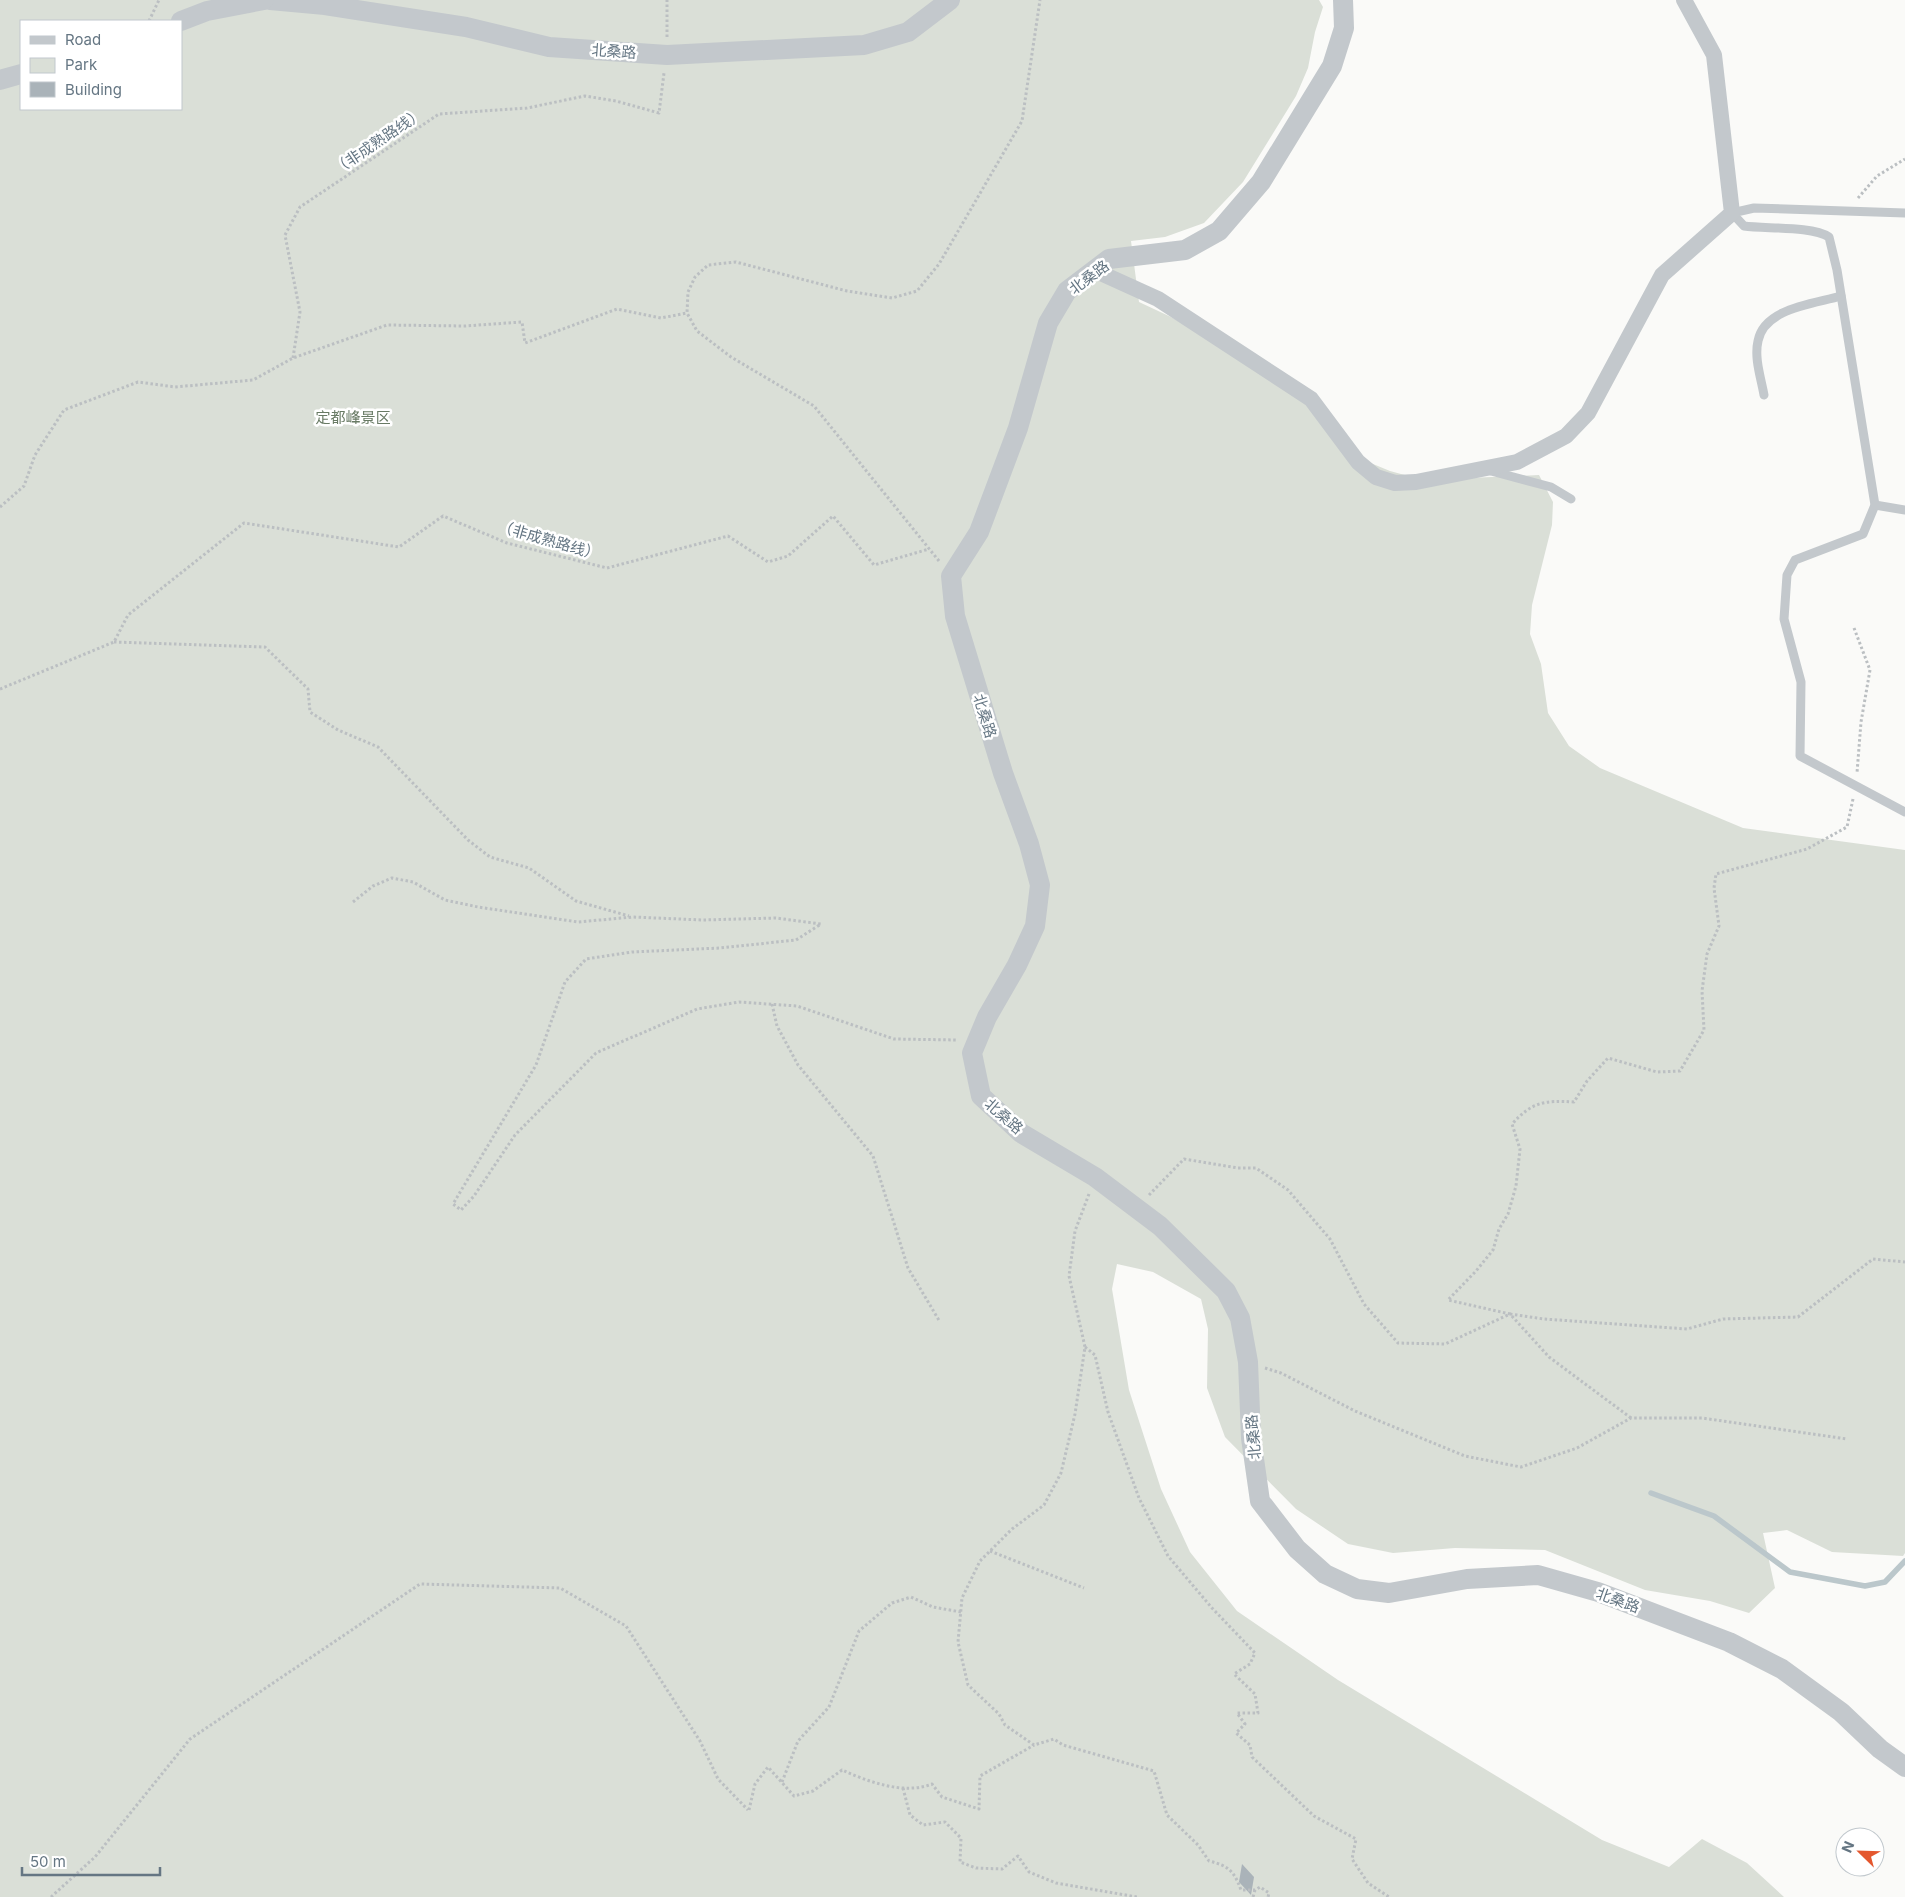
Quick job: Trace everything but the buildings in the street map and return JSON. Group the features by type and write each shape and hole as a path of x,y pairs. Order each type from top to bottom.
{"street":[{"path":"182,21 207,11 264,0"},
{"name":"北桑路","path":"270,0 325,5 466,27 549,47 667,55 864,45 908,32 950,0"},
{"name":"北桑路","path":"1343,0 1344,28 1332,66 1261,182 1219,231 1185,250 1109,259 1067,290 1048,323 1018,428 979,532 951,576 955,616 1003,773 1029,844 1040,885 1035,926 1017,965 987,1017 972,1053 981,1096 1022,1133 1095,1177 1160,1226 1226,1291 1240,1318 1248,1362 1251,1438 1260,1501 1297,1549 1325,1574 1357,1589 1389,1593 1467,1579 1538,1575 1598,1592 1729,1642 1782,1669 1841,1712 1880,1749 1905,1767"},
{"path":"1094,270 1158,299 1311,399 1358,462 1376,477 1395,483 1416,482 1517,462 1566,436 1588,413 1662,275 1732,213 1714,55 1684,0"},
{"path":"0,80 20,74"}],"lane":[{"path":"1905,213 1754,208 1732,213 1744,226 1804,231 1824,234 1829,238 1841,296 1875,504 1862,534 1796,560 1788,575 1784,619 1801,682 1800,756 1905,812"},
{"path":"1764,394 1757,360 1758,340 1767,321 1788,311 1841,296"},
{"path":"1483,469 1551,487 1571,499"},
{"path":"1875,504 1905,510"}],"path":[{"path":"150,20 159,0"},
{"path":"667,0 667,55"},
{"path":"951,576 814,406 731,357 697,331 687,313 688,292 694,277 708,265 736,262 847,291 892,298 917,291 939,264 1022,122 1040,0"},
{"name":"（非成熟路线）","path":"293,358 300,312 285,236 300,207 439,114 527,108 585,96 616,101 659,113 667,55"},
{"path":"1848,210 1877,176 1905,159"},
{"path":"0,507 24,486 35,454 64,410 138,382 175,387 253,380 293,358 386,325 465,326 522,322 525,343 617,309 661,318 687,313"},
{"name":"（非成熟路线）","path":"114,642 128,615 244,522 399,547 443,516 507,543 608,568 728,536 768,562 788,556 832,516 874,565 929,549"},
{"path":"1854,628 1870,670 1862,722 1856,786 1847,827 1808,849 1716,874 1714,888 1719,926 1707,954 1702,991 1704,1030 1680,1071 1657,1072 1608,1058 1574,1102 1553,1100 1526,1109 1512,1124 1520,1149 1516,1186 1508,1214 1499,1229 1493,1250 1448,1300 1510,1314 1544,1319 1688,1329 1723,1319 1798,1317 1873,1259 1905,1262"},
{"path":"0,689 114,642 264,647 308,689 310,712 338,730 378,747 468,840 490,857 529,868 576,901 632,917"},
{"path":"353,902 373,886 392,878 413,882 445,900 478,907 578,922 632,917 703,920 776,918 821,924 796,940 720,948 632,952 586,959 565,982 536,1065 453,1204 460,1210 474,1196 515,1135 596,1053 697,1009 738,1002 797,1006 894,1039 962,1040 972,1053"},
{"path":"772,1004 777,1026 798,1065 873,1156 908,1268 940,1322"},
{"path":"1137,1208 1184,1159 1238,1168 1256,1168 1288,1190 1330,1239 1364,1304 1398,1343 1445,1344 1510,1314"},
{"path":"1034,1745 1005,1725 999,1714 968,1685 958,1642 962,1598 980,1561 1012,1529 1044,1504 1061,1473 1075,1414 1085,1347 1069,1276 1076,1231 1095,1177"},
{"path":"1510,1314 1549,1357 1631,1418"},
{"path":"1085,1347 1095,1355 1108,1412 1136,1489 1168,1556 1212,1608 1255,1653 1250,1664 1234,1674 1255,1694 1258,1713 1237,1713 1245,1724 1236,1733 1250,1745 1252,1757 1314,1816 1356,1839 1352,1859 1368,1883 1389,1897"},
{"path":"1248,1362 1280,1373 1355,1411 1465,1456 1521,1467 1577,1448 1631,1418 1702,1418 1847,1439"},
{"path":"990,1551 1084,1588"},
{"path":"51,1897 95,1857 190,1739 420,1584 560,1588 626,1626 700,1741 718,1779 748,1810 755,1784 768,1767 794,1796 813,1791 842,1770 882,1784 903,1788 919,1790 932,1784 942,1797 979,1809 980,1776 1034,1745 1054,1739 1063,1745 1154,1772 1167,1815 1198,1845 1210,1861 1222,1865 1235,1874 1241,1890 1256,1890 1260,1887 1269,1893 1268,1897"},
{"path":"782,1782 798,1741 829,1708 859,1631 892,1603 911,1597 934,1607 961,1612"},
{"path":"903,1788 910,1815 923,1825 945,1822 961,1838 960,1862 976,1868 1002,1869 1018,1856 1029,1872 1056,1883 1137,1897"},
{"path":"1253,1897 1256,1890"}],"green space":[{"name":"定都峰景区","path":"0,0 1319,0 1323,7 1315,32 1308,68 1296,96 1243,182 1204,223 1165,237 1131,241 1139,302 1171,317 1301,391 1356,457 1390,471 1423,480 1539,475 1553,502 1552,525 1532,605 1530,634 1541,664 1548,713 1569,746 1600,768 1743,828 1905,850 1905,1553 1903,1556 1832,1552 1787,1530 1763,1533 1775,1588 1749,1613 1710,1601 1645,1590 1545,1550 1455,1548 1393,1553 1348,1544 1296,1509 1225,1437 1207,1388 1208,1329 1201,1299 1153,1272 1117,1264 1112,1289 1129,1390 1161,1489 1190,1552 1237,1611 1338,1680 1602,1840 1669,1867 1702,1839 1747,1863 1784,1897 0,1897"}],"waterway":[{"path":"1651,1493 1714,1516 1790,1572 1865,1586 1885,1582 1905,1561"}]}
